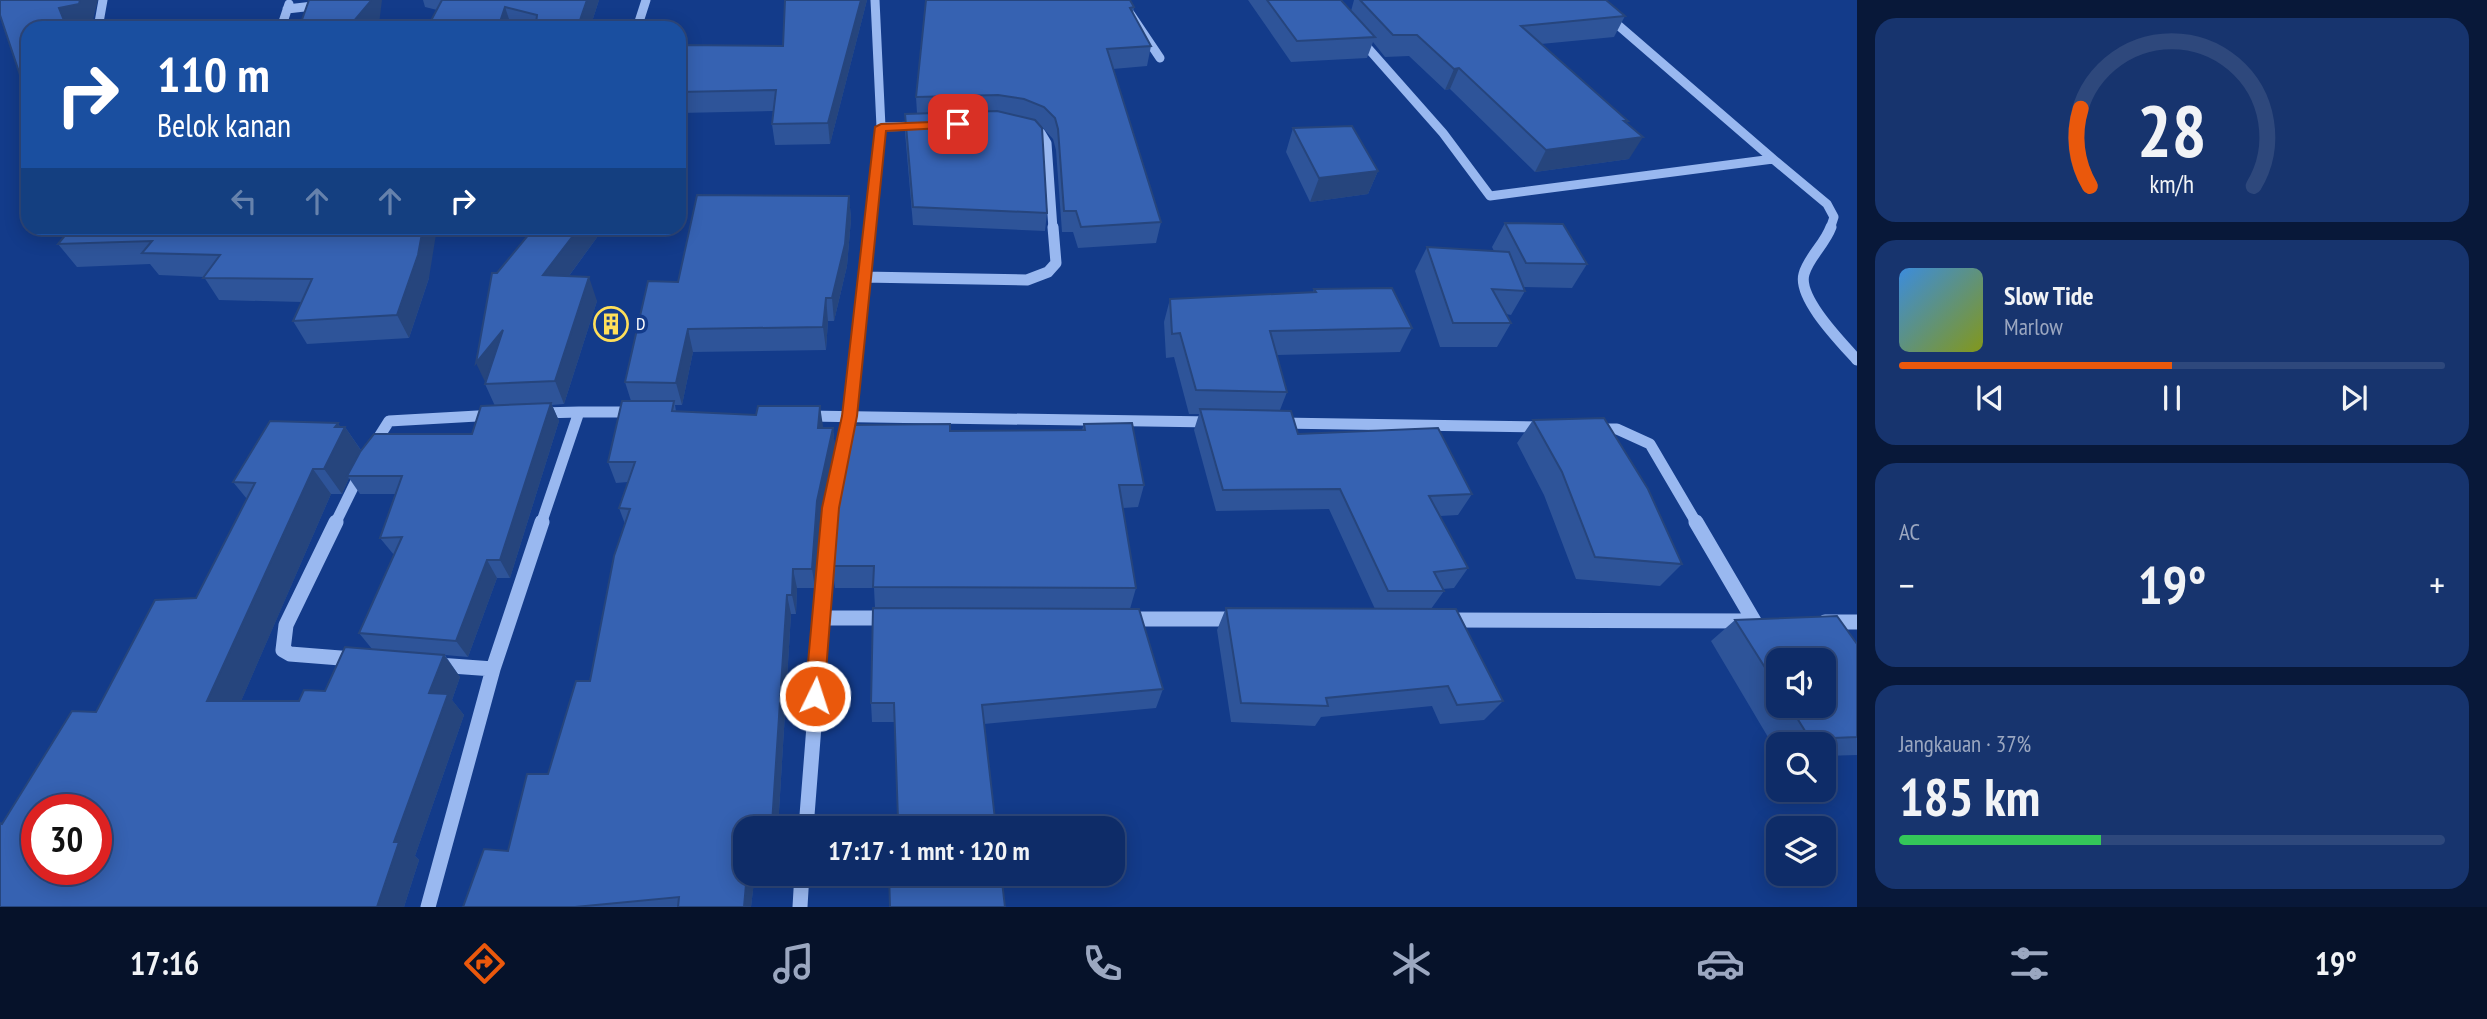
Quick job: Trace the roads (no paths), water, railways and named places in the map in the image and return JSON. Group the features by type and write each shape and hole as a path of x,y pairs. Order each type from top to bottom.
{"street":[{"path":"99,21 103,0"},
{"path":"639,21 646,0"},
{"path":"807,816 820,618 831,508 849,416 881,127 875,0"},
{"path":"1121,0 1160,58"},
{"path":"1589,0 1827,204 1834,217 1827,237 1803,275 1806,293 1826,324 1857,360"},
{"path":"283,21 289,4 337,4"},
{"path":"1353,31 1443,134 1490,197 1773,159"},
{"path":"863,277 1027,280 1048,272 1056,263 1047,143 1041,133 1019,124"},
{"path":"881,127 932,125"},
{"path":"428,907 494,669 579,411"},
{"path":"362,660 290,654 283,650 282,644 286,625 386,422 400,419 579,411 646,413"},
{"path":"795,415 1227,422"},
{"path":"1269,423 1617,429 1650,444 1760,622 1433,620"},
{"path":"820,618 904,618"},
{"path":"1113,619 1252,620"},
{"path":"1805,622 1857,622"},
{"path":"428,664 494,669"},
{"path":"800,907 801,886"}],"place":[{"name":"D","path":"611,324"}]}
